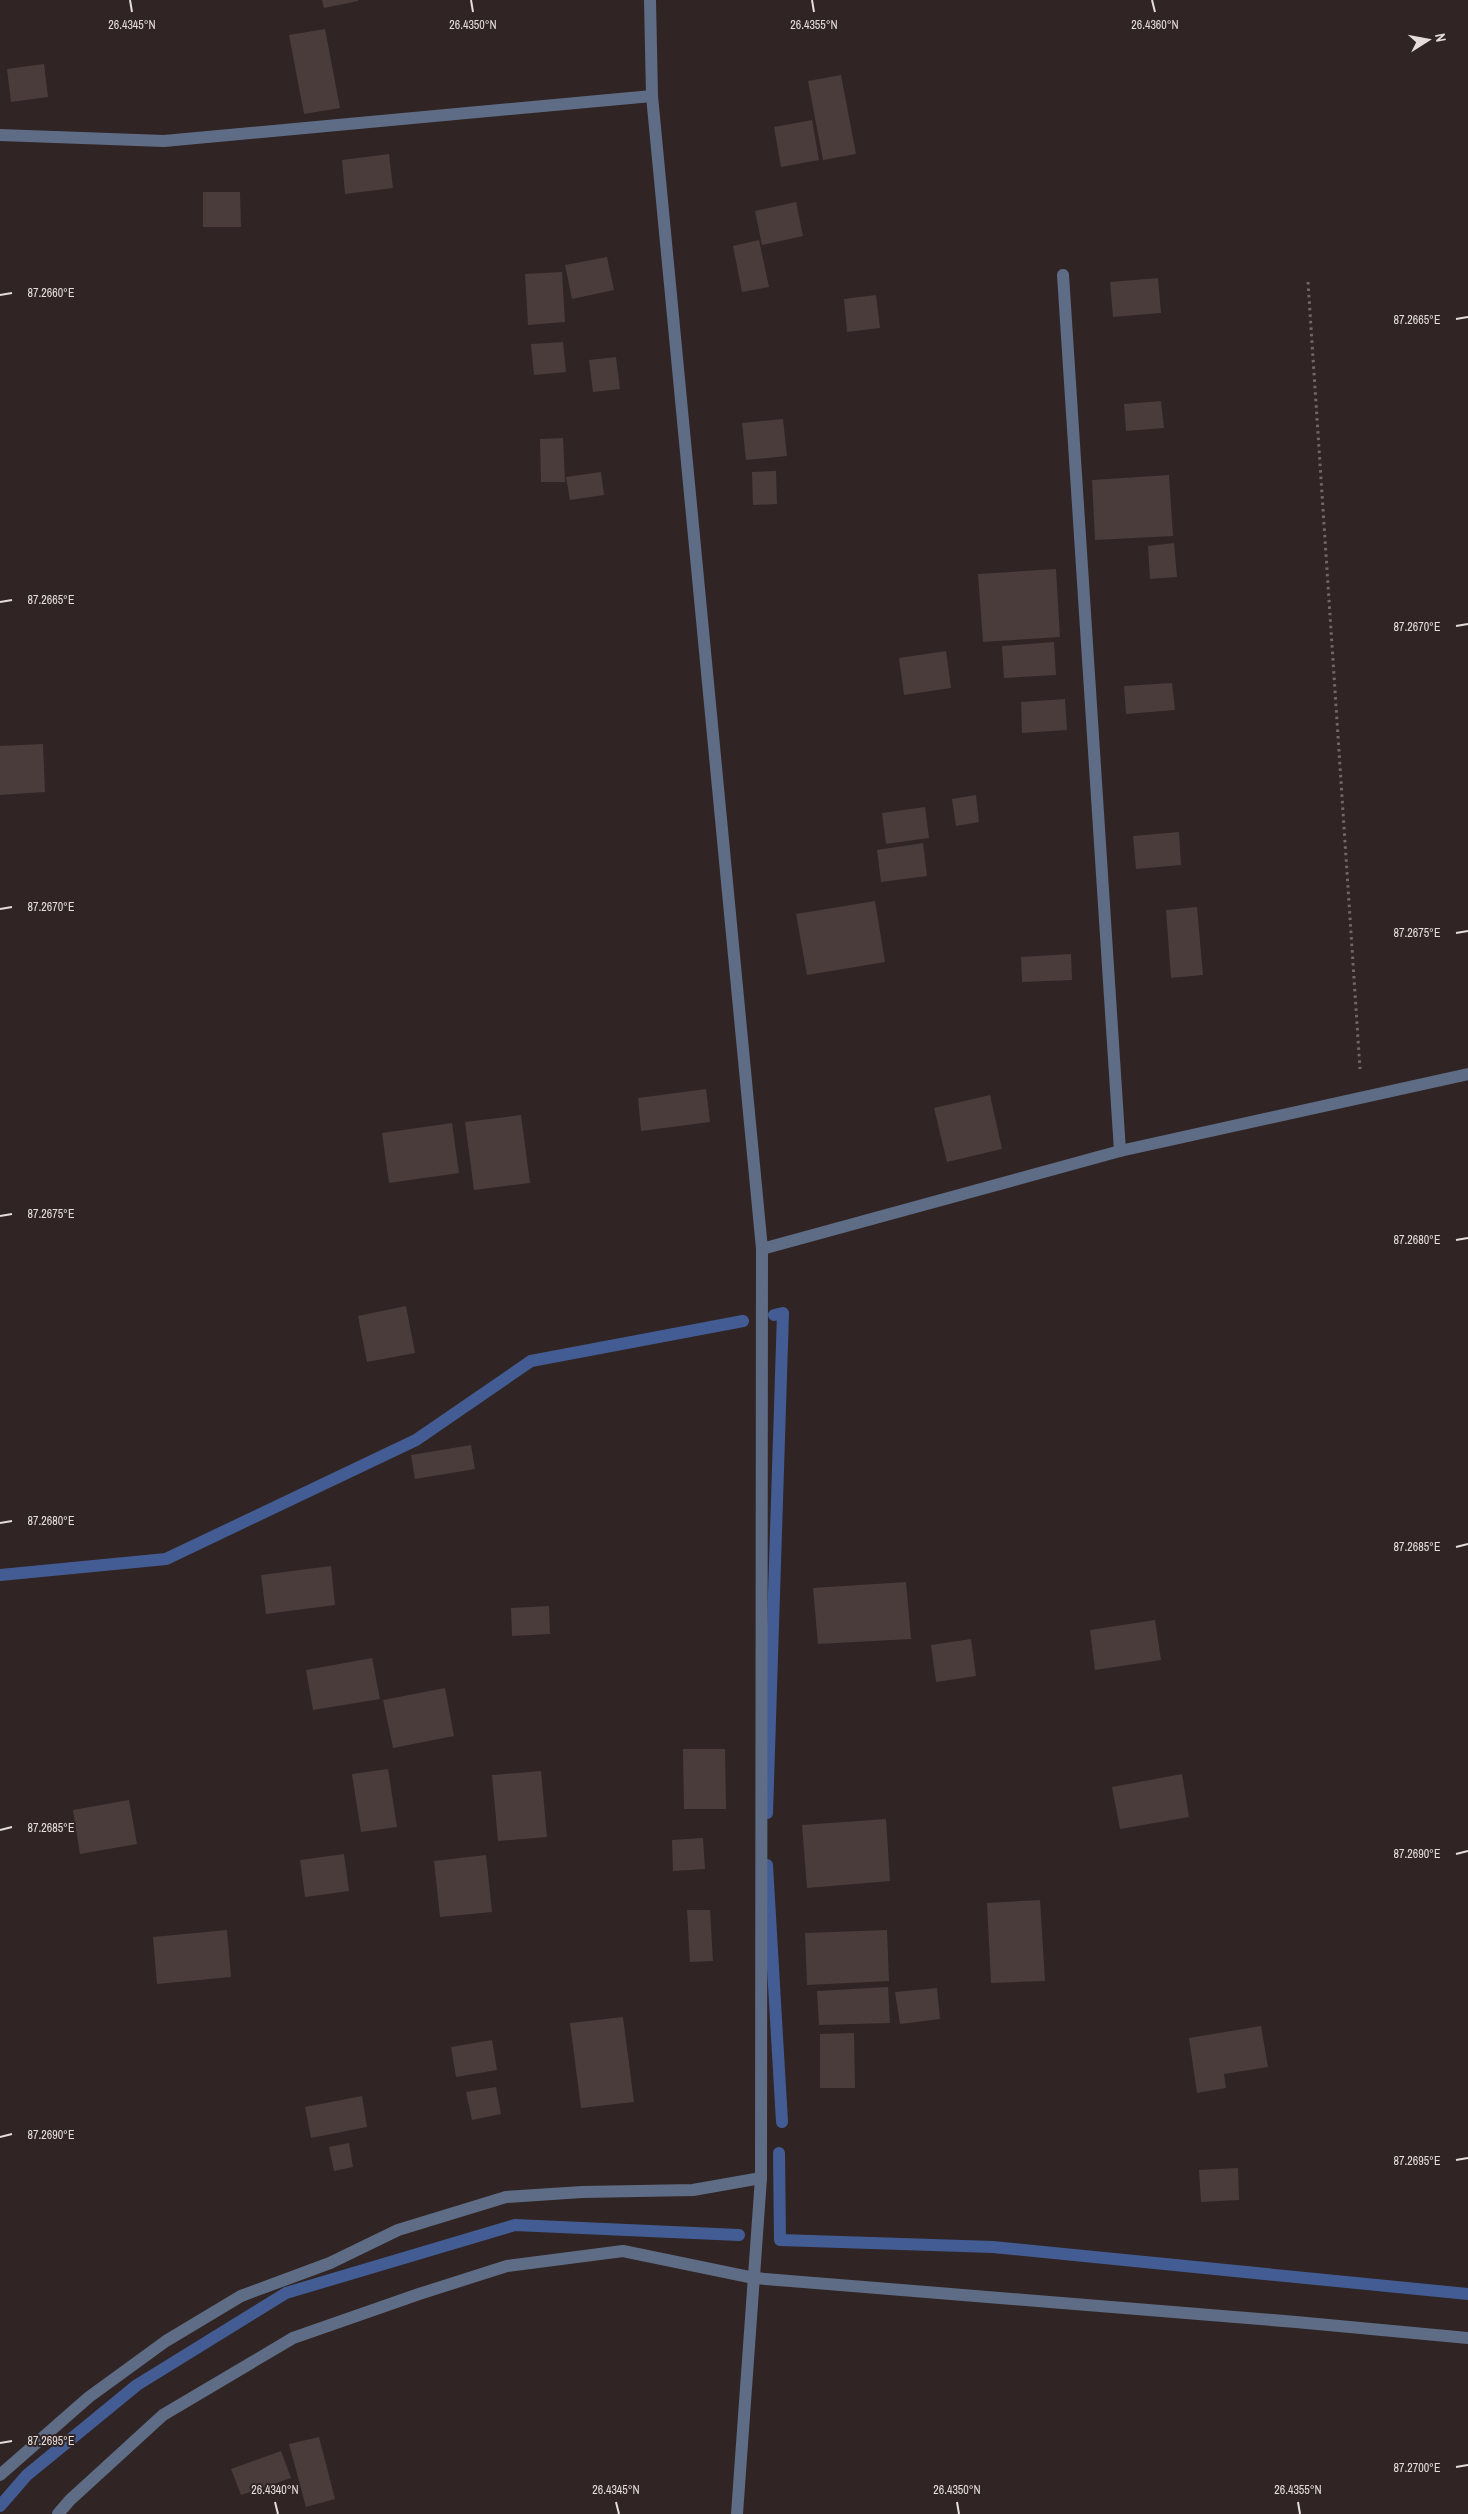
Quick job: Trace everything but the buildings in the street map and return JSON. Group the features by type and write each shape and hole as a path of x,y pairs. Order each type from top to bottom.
{"street":[{"path":"650,0 652,96 762,1249 761,2178 737,2514"},
{"path":"0,135 164,142 652,96"},
{"path":"1063,275 1120,1151"},
{"path":"762,1249 1120,1151 1468,1074"},
{"path":"0,2475 89,2397 166,2341 241,2296 330,2263 398,2230 506,2197 582,2192 693,2190 761,2178"},
{"path":"58,2514 70,2500 163,2416 293,2338 419,2294 507,2266 623,2251 754,2278 1286,2321 1468,2338"}],"path":[{"path":"1308,282 1362,1097"}],"waterway":[{"path":"767,1813 783,1313 774,1315"},
{"path":"0,1575 166,1559 416,1440 531,1361 743,1321"},
{"path":"767,1865 782,2122"},
{"path":"779,2153 780,2240 993,2247 1468,2294"},
{"path":"0,2506 27,2475 137,2385 286,2293 515,2225 739,2235"}]}
